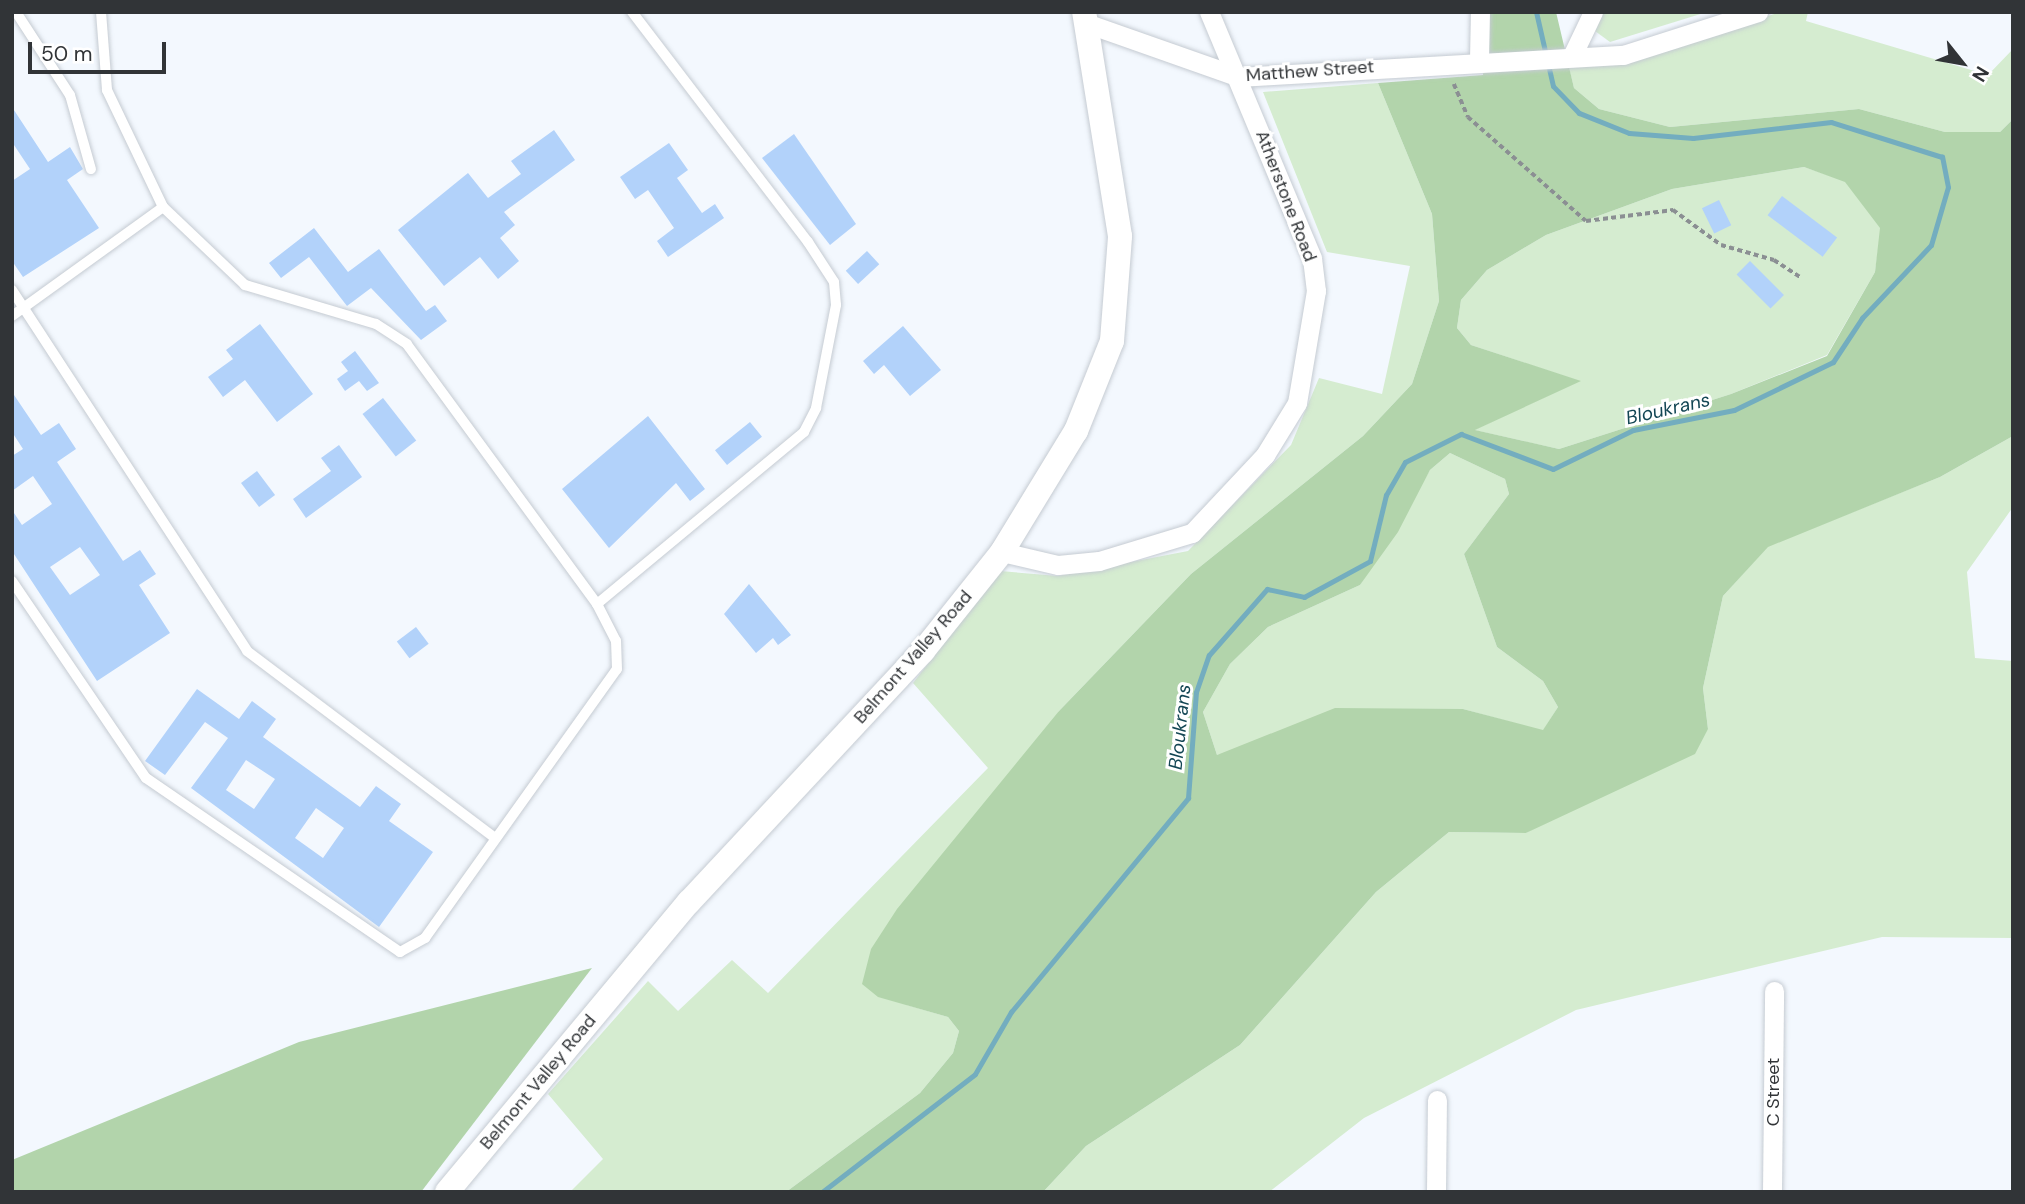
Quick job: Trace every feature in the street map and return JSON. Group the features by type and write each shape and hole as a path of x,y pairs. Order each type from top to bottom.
{"street":[{"name":"Atherstone Road","path":"1002,552 1058,565 1165,545 1192,533 1219,508 1287,426 1307,354 1317,291 1312,258 1239,77 1209,12"},
{"path":"1479,59 1480,12"},
{"path":"1557,56 1593,12"},
{"name":"Matthew Street","path":"1085,18 1239,77 1659,48 1758,12"},
{"name":"Belmont Valley Road","path":"447,1192 689,902 923,650 1002,552 1082,419 1112,341 1120,236 1085,18"},
{"name":"C Street","path":"1772,1192 1774,991"},
{"path":"1436,1192 1437,1100"}],"lane":[{"path":"16,12 70,95 91,169"},
{"path":"12,581 146,778 387,947 412,950 425,938 617,669 616,640 597,604 407,344 376,324 245,285 163,207 107,90 101,12"},
{"path":"597,604 804,432 816,408 836,305 834,282 808,242 632,12"},
{"path":"12,316 163,207"},
{"path":"12,290 247,651 495,838"}],"path":[{"path":"1447,62 1468,117 1586,221 1673,210 1721,245 1774,260 1800,278"}],"green space":[{"path":"1488,12 1556,12 1574,88 1599,109 1670,127 1859,109 1945,132 2000,132 2013,119 2013,436 1940,477 1768,547 1723,596 1703,688 1708,729 1695,754 1526,833 1449,832 1376,892 1240,1045 1086,1146 1043,1192 786,1192 920,1093 953,1053 959,1031 948,1017 878,997 862,984 871,949 897,909 1059,711 1191,574 1363,436 1412,384 1439,301 1432,214 1378,83 1483,75","holes":["1804,167 1845,182 1880,228 1875,272 1827,356 1731,394 1559,449 1475,430 1581,381 1471,345 1457,328 1461,300 1487,270 1546,235 1672,189","1450,453 1505,479 1509,494 1464,554 1497,647 1543,681 1558,707 1543,730 1463,709 1335,708 1217,755 1203,712 1230,664 1268,627 1360,585 1398,532 1430,470"]},
{"path":"1601,12 1707,12 1610,42 1595,31"},
{"path":"1780,12 1808,12 1806,21 1988,75 2013,49 2013,119 2000,132 1945,132 1859,109 1670,127 1599,109 1574,88 1569,68 1648,57"},
{"path":"1378,83 1432,214 1439,301 1412,384 1363,436 1191,574 1059,711 907,1005 948,1017 959,1031 953,1053 920,1093 786,1192 570,1192 603,1159 548,1094 648,981 678,1011 732,960 768,993 988,768 913,683 1000,571 1058,576 1188,551 1291,445 1319,378 1382,394 1410,266 1327,252 1263,92"},
{"path":"1804,167 1845,181 1881,228 1875,272 1827,355 1731,394 1559,449 1474,430 1579,381 1471,345 1457,328 1461,300 1487,270 1546,235 1672,189"},
{"path":"2013,436 2013,507 1967,572 1975,658 2013,661 2013,938 1882,937 1576,1010 1364,1118 1269,1192 1043,1192 1086,1146 1240,1045 1376,892 1449,832 1526,833 1708,729 1703,688 1723,596 1768,546 1940,477"},
{"path":"1450,453 1505,479 1509,494 1464,554 1497,647 1543,681 1558,707 1543,731 1463,709 1217,755 1203,712 1230,664 1268,627 1360,585 1430,470"},
{"path":"592,968 421,1192 12,1192 12,1160 299,1042"}],"building":[{"path":"12,107 48,162 70,147 83,169 67,180 99,228 23,277 12,261 12,181 30,169 12,142"},
{"path":"554,130 575,160 504,212 515,225 500,238 519,261 498,279 480,257 444,286 398,230 468,173 488,198 521,174 511,161"},
{"path":"794,134 856,224 830,245 762,158"},
{"path":"669,143 688,170 677,178 702,213 715,204 724,218 668,257 657,241 674,228 648,190 635,199 620,177"},
{"path":"1782,196 1837,238 1823,257 1768,215"},
{"path":"1719,200 1731,225 1714,233 1702,208"},
{"path":"314,228 348,272 379,249 426,311 435,305 447,321 421,340 371,288 347,306 309,257 281,278 269,263"},
{"path":"867,251 879,264 858,284 846,271"},
{"path":"1750,261 1784,295 1771,308 1737,274"},
{"path":"260,324 313,394 277,422 245,380 223,397 208,377 233,359 226,350"},
{"path":"903,326 941,370 910,396 884,365 874,374 863,361"},
{"path":"355,351 379,383 367,391 359,381 345,391 337,379 348,371 341,362"},
{"path":"12,392 41,435 59,423 76,449 57,462 123,561 140,550 156,574 139,585 170,633 97,681 12,551 12,510 22,525 52,504 33,476 12,491 12,456 23,449 12,432","holes":["80,547 100,575 70,595 50,567"]},
{"path":"383,398 416,441 396,457 363,414"},
{"path":"648,416 705,489 690,501 676,483 609,548 562,489"},
{"path":"750,422 762,437 727,465 715,450"},
{"path":"339,445 362,477 306,518 293,499 331,471 321,458"},
{"path":"257,471 275,495 259,507 241,483"},
{"path":"749,584 791,635 778,645 773,638 756,653 724,614"},
{"path":"416,627 429,644 409,658 397,641"},
{"path":"197,689 239,719 252,701 276,719 263,737 360,807 376,786 401,804 389,821 433,852 379,927 191,788 228,738 205,722 165,775 145,761","holes":["246,760 275,779 254,809 226,790","316,808 344,828 323,858 295,838"]}],"waterway":[{"name":"Bloukrans","path":"822,1192 975,1074 1011,1012 1188,798 1196,692 1209,655 1267,589 1304,597 1370,561 1386,495 1405,462 1461,434 1553,469 1633,430 1734,410 1833,362 1862,318 1931,245 1948,187 1942,157 1831,122 1693,138 1629,133 1579,113 1553,86 1536,12"}]}
